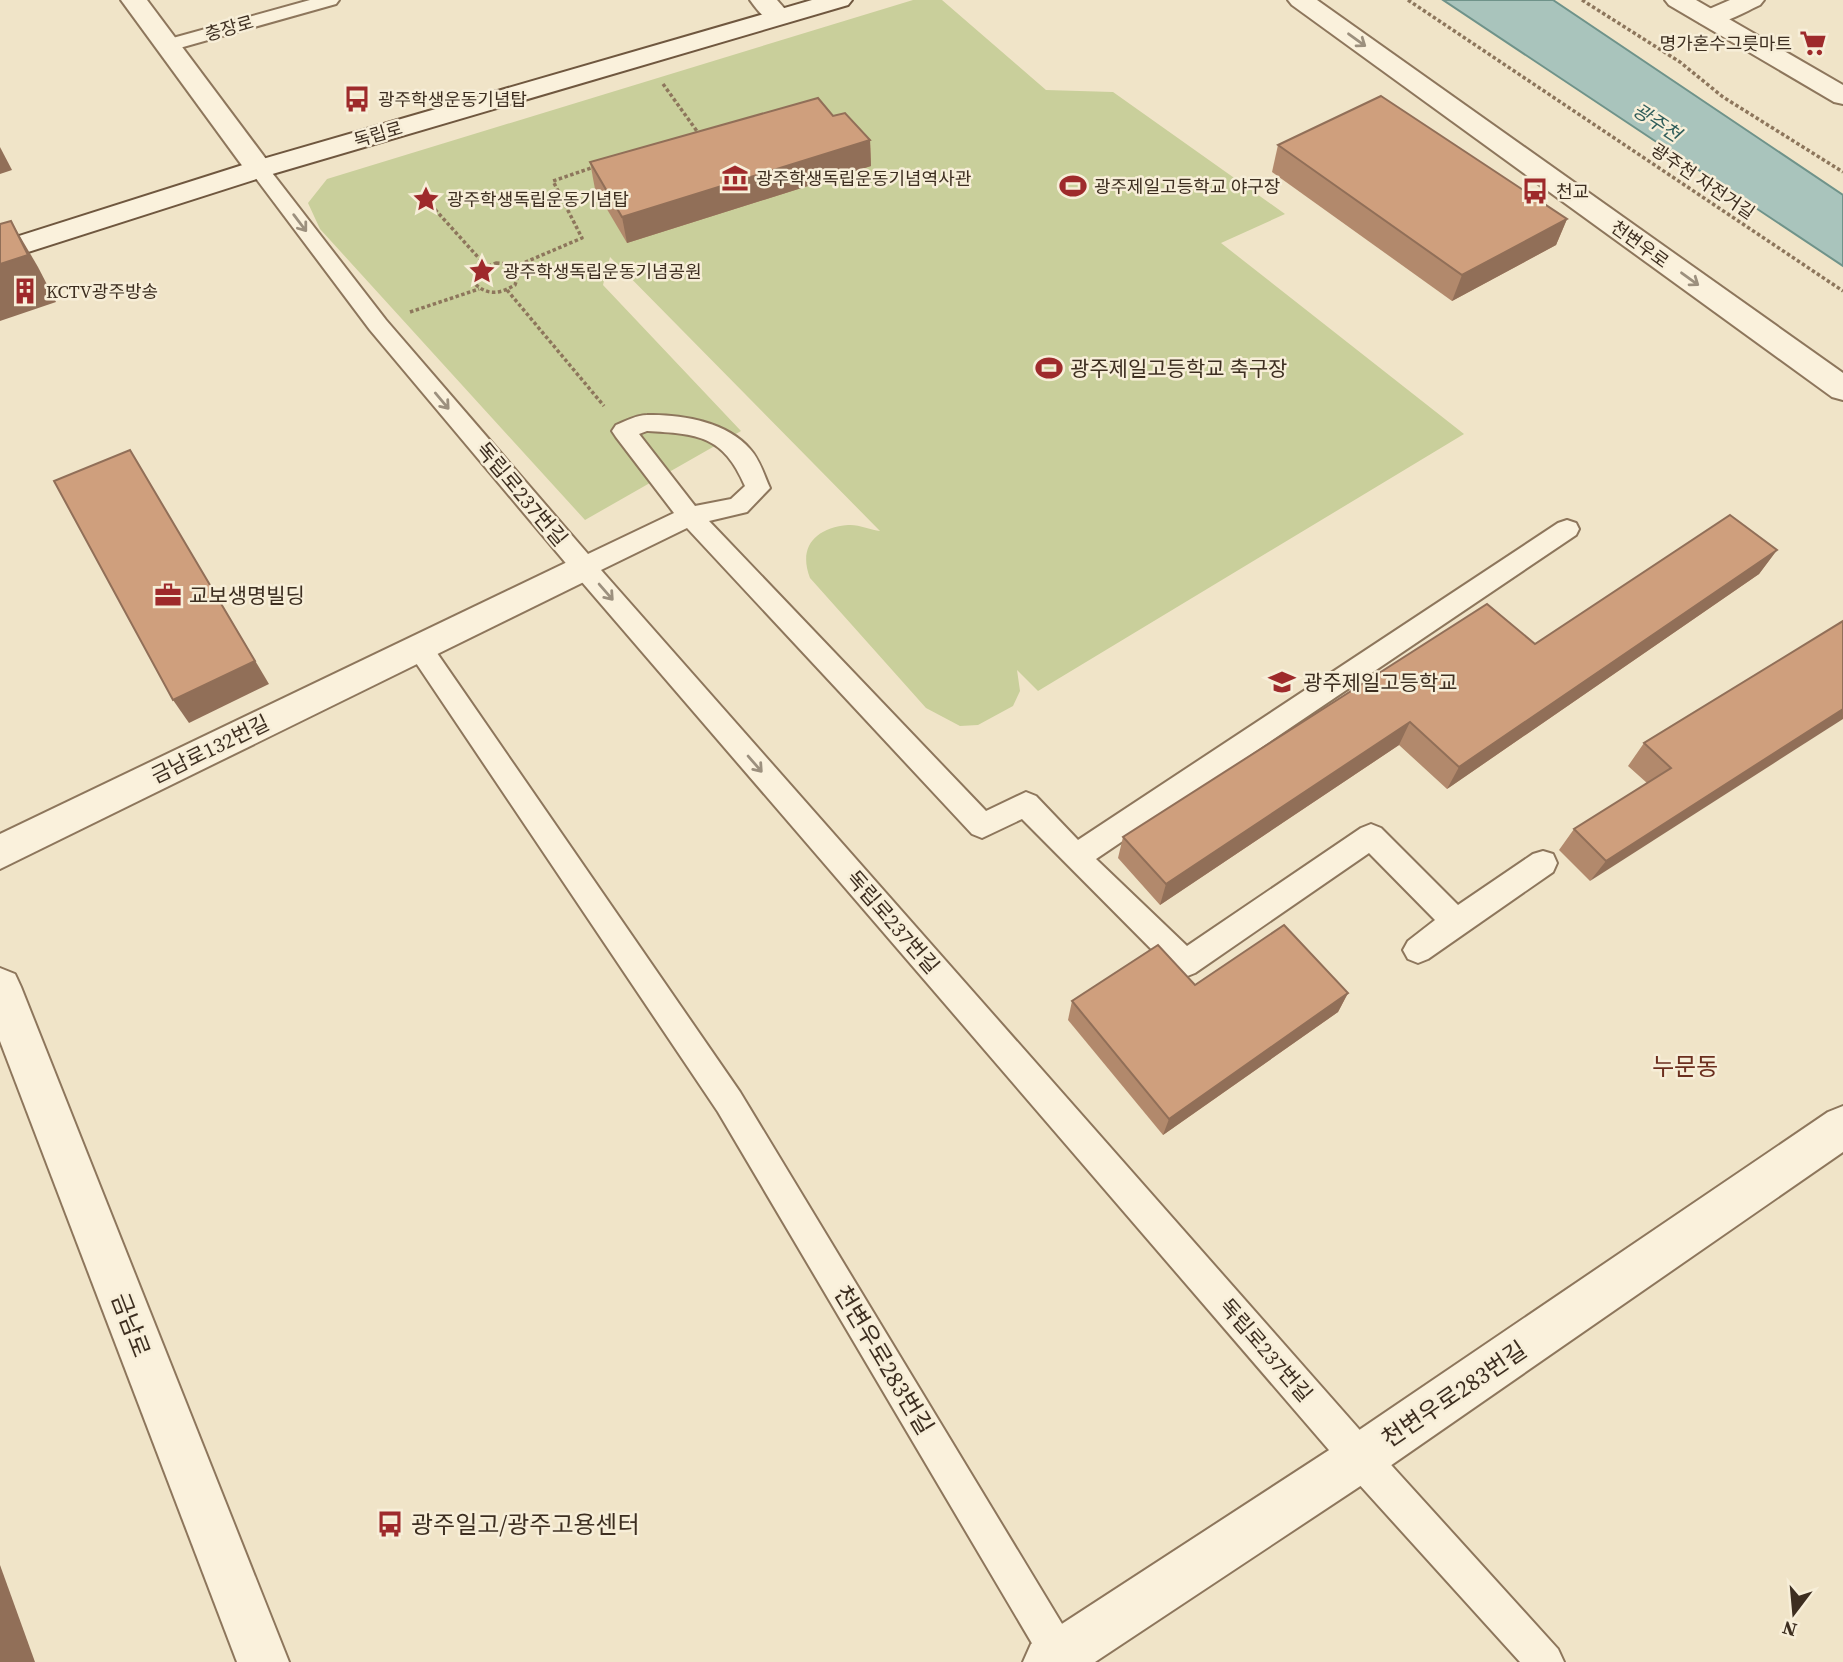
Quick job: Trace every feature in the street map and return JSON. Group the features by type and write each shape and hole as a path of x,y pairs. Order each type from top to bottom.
{"street":[{"path":"134,0 259,169"},
{"name":"독립로","path":"0,252 259,169 640,57 771,9 839,0"},
{"name":"천변우로","path":"1301,0 1843,389"},
{"path":"1678,0 1843,96"},
{"path":"1709,18 1751,0"},
{"name":"금남로132번길","path":"0,852 584,567"},
{"name":"금남로","path":"0,987 263,1662"},
{"name":"천변우로283번길","path":"1054,1659 1360,1458 1843,1127"}],"lane":[{"name":"충장로","path":"169,46 330,0"},
{"name":"독립로237번길","path":"259,169 378,325 584,567 1360,1458 1545,1662"},
{"path":"584,567 690,516 738,506 758,488 743,457 724,440 688,426 645,423 624,431 690,516 982,826 1026,804 1185,964 1371,835 1457,922"},
{"path":"1076,857 1567,529"},
{"name":"천변우로283번길","path":"419,646 729,1102 1054,1659"},
{"path":"1418,950 1543,863"}],"path":[{"name":"광주천 자전거길","path":"1408,0 1843,291"},
{"path":"1582,0 1680,62 1723,96 1843,172"},
{"path":"640,57 699,134 685,138"},
{"path":"514,267 582,237 553,181 606,164"},
{"path":"431,205 486,266"},
{"path":"496,263 514,267 519,272 519,278 507,290 487,292 474,284 478,271 486,266 496,263"},
{"path":"378,325 479,289"},
{"path":"507,290 624,431"}],"green space":[{"path":"913,0 942,0 1046,90 1113,92 1285,214 1221,243 1464,434 1038,691 1017,670 1020,691 1013,706 978,725 960,726 926,708 810,578 806,557 808,548 818,535 826,530 848,525 880,531 610,257 603,285 741,431 585,520 320,229 308,203 327,179"}],"water":[{"name":"광주천","path":"1443,0 1553,0 1843,195 1843,266"}],"building":[{"path":"1381,96 1567,219 1462,275 1278,145"},
{"path":"818,98 833,116 845,113 870,140 622,217 590,162"},
{"path":"11,221 28,255 0,264 0,224"},
{"name":"교보생명빌딩","path":"130,450 255,661 173,700 54,481"},
{"path":"1730,515 1777,550 1459,767 1410,722 1166,884 1123,837 1487,604 1535,644"},
{"path":"1843,621 1843,709 1606,861 1574,829 1671,768 1644,743"},
{"path":"1284,925 1348,993 1169,1119 1072,1001 1158,945 1195,985"}],"place":[{"name":"명가혼수그릇마트","path":"1813,43"},
{"name":"광주학생운동기념탑","path":"357,99"},
{"name":"광주학생독립운동기념역사관","path":"735,178"},
{"name":"광주제일고등학교 야구장","path":"1073,186"},
{"name":"천교","path":"1535,191"},
{"name":"광주학생독립운동기념탑","path":"426,199"},
{"name":"광주학생독립운동기념공원","path":"482,271"},
{"name":"KCTV광주방송","path":"25,291"},
{"name":"광주제일고등학교 축구장","path":"1049,368"},
{"name":"교보생명빌딩","path":"168,595"},
{"name":"광주제일고등학교","path":"1282,682"},
{"name":"광주일고/광주고용센터","path":"390,1524"}],"district":[{"name":"누문동","path":"1685,1066"}]}
